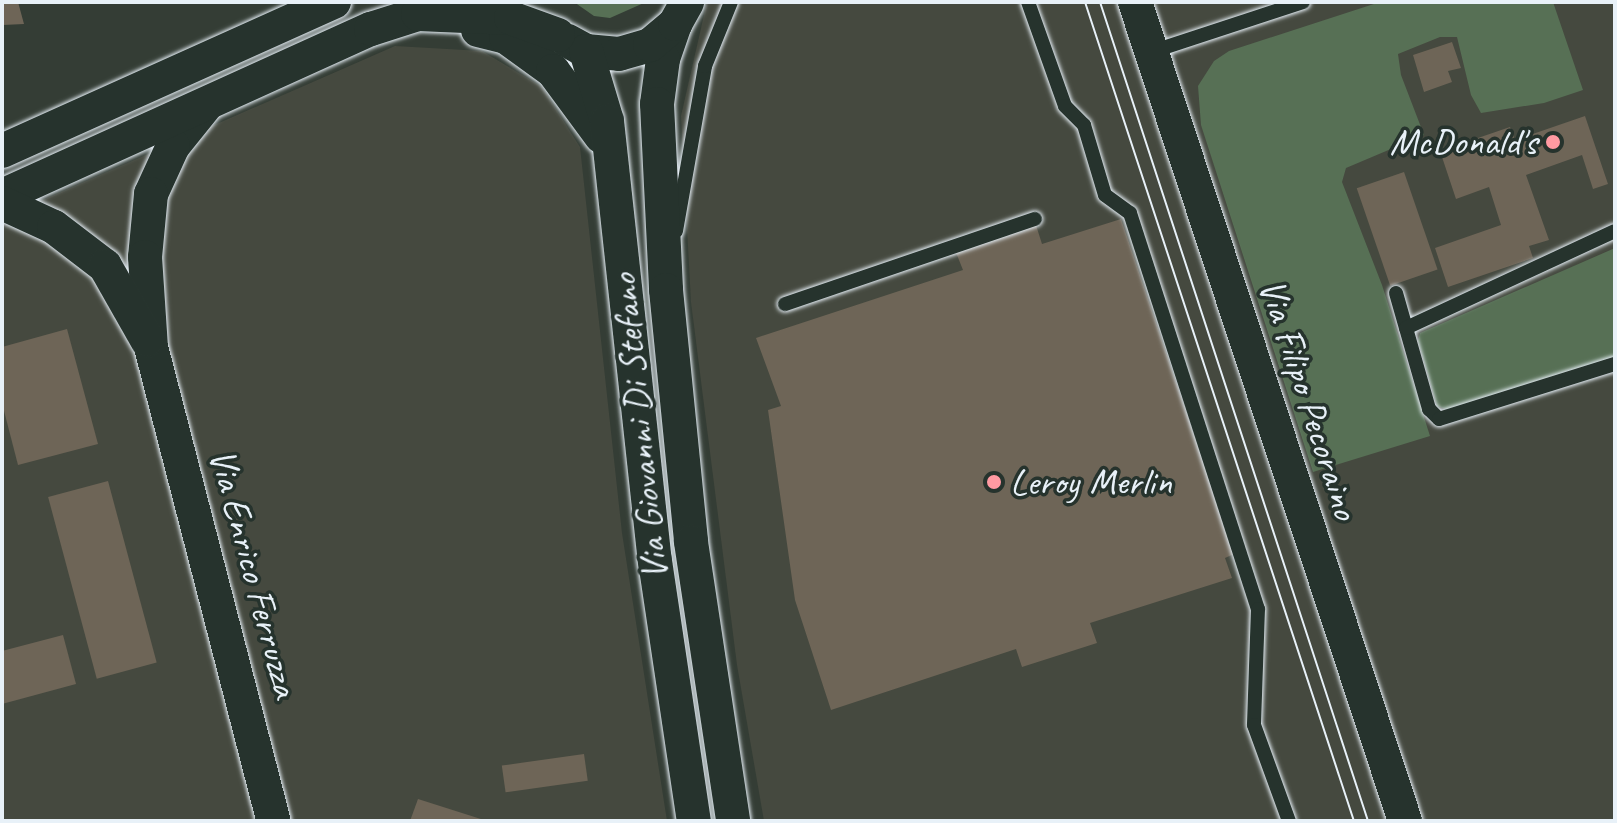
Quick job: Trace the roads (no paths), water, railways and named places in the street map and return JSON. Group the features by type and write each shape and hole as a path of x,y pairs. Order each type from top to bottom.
{"street":[{"path":"2,151 334,2"},
{"path":"535,2 572,43"},
{"name":"Via Filipo Pecoraino","path":"1135,2 1405,821"},
{"path":"2,196 418,14 496,17 572,43 619,54 650,45 681,13"},
{"name":"Via Giovanni Di Stefano","path":"681,13 657,104 666,290 693,557 733,821"},
{"path":"399,20 506,37 553,71 584,108 611,154"},
{"name":"Via Giovanni Di Stefano","path":"572,43 611,154 655,561 694,821"},
{"name":"Via Enrico Ferruzza","path":"206,105 173,146 151,194 145,257 151,347 274,821"},
{"name":"Via Enrico Ferruzza","path":"2,203 54,227 105,266 151,347"}],"lane":[{"path":"666,290 705,66 731,2"},
{"path":"1028,2 1065,106 1084,125 1105,195 1130,213 1258,609 1254,725 1289,821"},
{"path":"1151,52 1303,2"},
{"path":"785,304 1035,219"},
{"path":"1406,328 1615,231"},
{"path":"1396,293 1429,409 1439,419 1615,364"}],"tram line":[{"path":"1085,2 1354,821"},
{"path":"1100,2 1368,821"}],"place":[{"name":"McDonald's","path":"1553,142"},
{"name":"Leroy Merlin","path":"994,482"}]}
